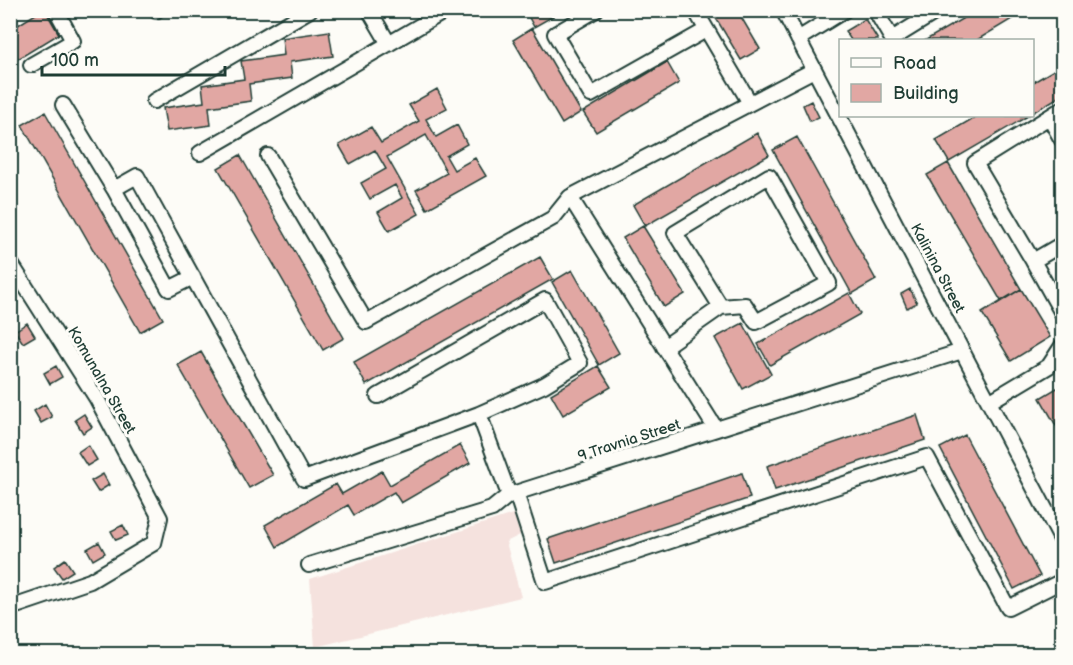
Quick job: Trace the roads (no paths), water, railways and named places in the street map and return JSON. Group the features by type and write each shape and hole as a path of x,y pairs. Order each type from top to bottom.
{"street":[{"path":"31,65 73,41 56,10"},
{"path":"154,101 310,10"},
{"path":"369,10 389,44"},
{"path":"200,153 447,10"},
{"path":"596,10 555,34 591,95 706,30"},
{"path":"694,10 750,103"},
{"name":"Kalinina Street","path":"783,10 1062,541"},
{"path":"798,39 845,10"},
{"path":"875,10 892,39 939,10"},
{"path":"268,156 366,322 553,218 570,197 814,70"},
{"path":"63,105 114,189 169,289 193,278"},
{"path":"1062,109 975,163 1062,313"},
{"path":"1049,117 1062,140"},
{"path":"114,189 137,176 304,479 479,414 544,385 580,363 544,300 378,396"},
{"path":"664,347 721,308 745,305 756,322 829,283 769,176 675,233 721,308"},
{"path":"570,197 716,429"},
{"path":"1033,261 1062,244"},
{"name":"Komunalna Street","path":"10,262 97,399 160,518 154,543 90,581 10,608"},
{"path":"989,402 1049,366 1062,346"},
{"name":"9 Travnia Street","path":"309,565 492,509 512,494 962,351"},
{"path":"479,414 545,582 927,457 1008,608 1062,581"}]}
